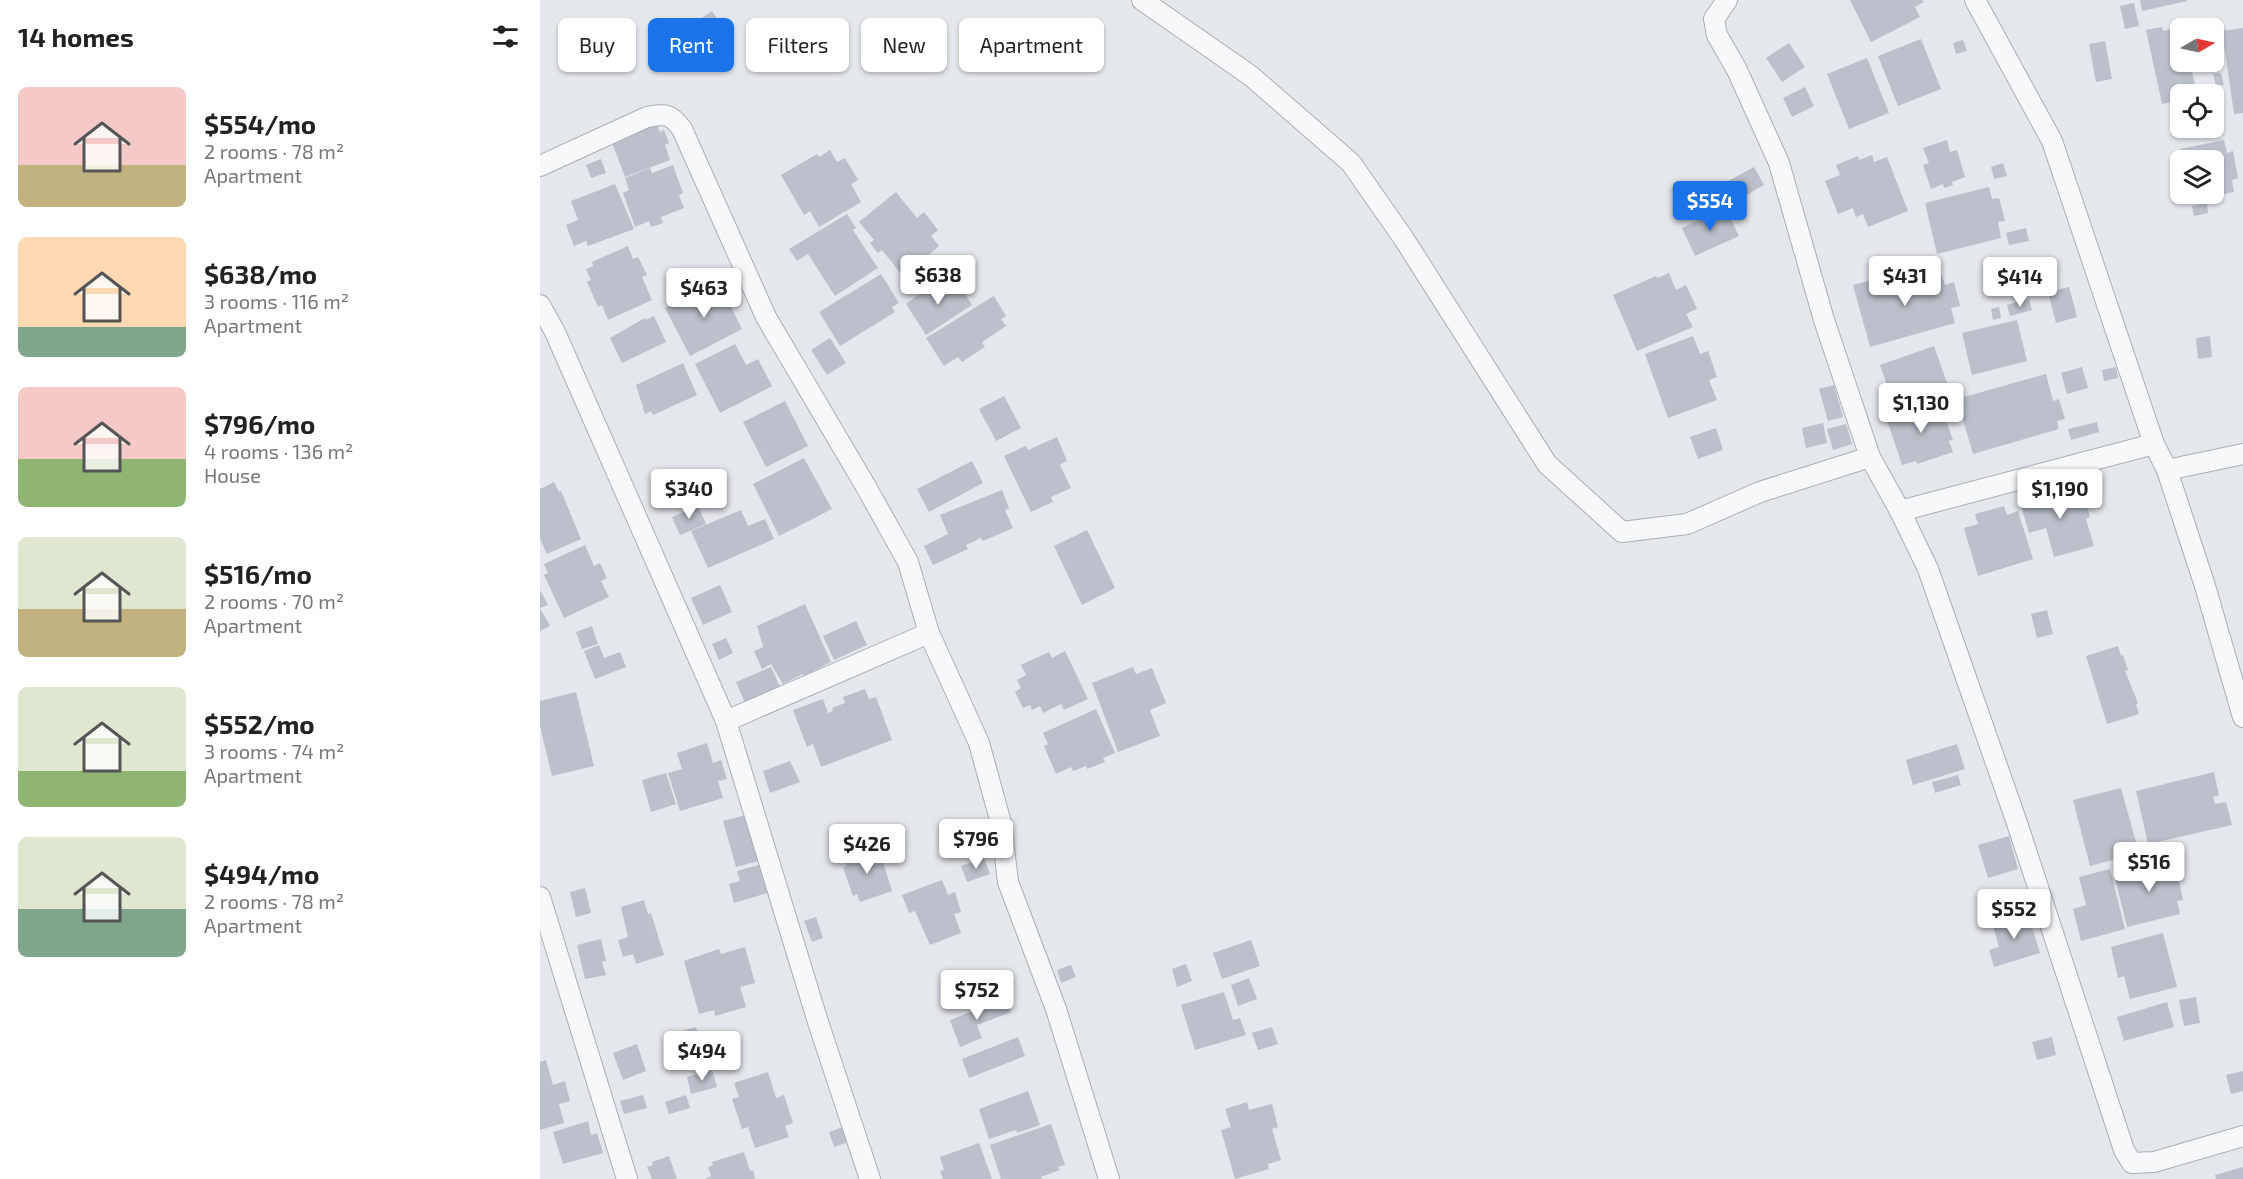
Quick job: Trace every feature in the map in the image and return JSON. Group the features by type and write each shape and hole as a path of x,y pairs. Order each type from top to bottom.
{"street":[{"path":"1142,0 1251,76 1351,163 1404,239 1548,464 1622,532 1687,524 1760,492 1869,457"},
{"path":"1727,0 1714,19 1717,35 1737,70 1779,163 1824,320 1869,457 1900,511 1928,569 2017,823 2124,1150 2132,1163 2154,1162 2243,1136"},
{"path":"1975,0 2052,141 2154,444 2167,470 2205,586 2243,717"},
{"path":"540,166 647,117 663,114 673,117 682,129 766,317 908,562 929,633 978,743 1001,823 1008,882 1056,1009 1109,1179"},
{"path":"540,305 555,332 726,721 818,1022 870,1179"},
{"path":"1900,511 2154,444"},
{"path":"2167,470 2243,454"},
{"path":"726,721 929,633"},
{"path":"540,897 627,1179"}],"building":[{"path":"1850,0 1922,0 1924,2 1915,7 1920,17 1871,42"},
{"path":"2140,0 2187,0 2187,1 2142,11"},
{"path":"2134,3 2139,26 2125,29 2120,6"},
{"path":"712,11 717,18 702,18"},
{"path":"2162,27 2163,31 2170,29 2170,72 2192,72 2195,84 2170,84 2170,102 2162,104 2146,30"},
{"path":"2243,28 2243,113 2234,114 2224,31"},
{"path":"1921,39 1941,89 1898,106 1878,56"},
{"path":"1963,40 1967,51 1956,54 1953,43"},
{"path":"2105,41 2112,79 2096,82 2089,44"},
{"path":"1789,43 1805,67 1782,82 1766,58"},
{"path":"1867,58 1889,113 1849,129 1827,74"},
{"path":"2221,73 2224,84 2216,84 2213,74"},
{"path":"1805,87 1814,106 1792,117 1783,98"},
{"path":"656,123 660,132 664,130 669,143 665,145 670,160 625,177 611,140"},
{"path":"1947,140 1950,152 1957,150 1965,177 1952,182 1953,185 1944,188 1943,184 1931,189 1923,165 1929,163 1923,148"},
{"path":"2224,140 2227,153 2233,151 2238,178 2232,180 2234,192 2224,194 2224,150 2180,149"},
{"path":"830,150 837,162 845,158 858,180 851,184 861,202 819,227 810,211 804,215 781,175 817,154 819,157"},
{"path":"1872,155 1874,162 1887,157 1908,211 1868,227 1863,214 1856,217 1853,208 1838,214 1825,181 1840,175 1836,165 1858,156 1859,160"},
{"path":"601,159 606,173 591,178 586,165"},
{"path":"2003,163 2007,176 1994,179 1991,167"},
{"path":"673,165 683,193 679,195 684,208 661,217 663,223 651,227 649,221 635,227 623,193 629,190 625,178 650,168 652,173"},
{"path":"1754,167 1764,185 1725,207 1723,204 1695,220 1688,207 1700,200 1699,197"},
{"path":"615,184 634,229 588,246 586,241 574,246 566,225 578,220 571,201"},
{"path":"1989,187 1992,199 1999,198 2005,221 1998,222 2001,238 1937,254 1925,203"},
{"path":"896,192 917,218 924,212 938,230 931,236 939,246 903,276 882,250 878,253 870,243 874,240 859,222"},
{"path":"2207,204 2208,213 2194,216 2192,206"},
{"path":"1725,207 1739,236 1695,256 1682,228"},
{"path":"847,214 856,228 853,230 878,268 835,296 808,254 797,261 789,249"},
{"path":"2026,228 2029,241 2009,245 2006,233"},
{"path":"628,246 633,259 638,257 647,275 642,277 652,300 608,320 602,305 598,307 587,282 591,280 586,269 593,266 592,262"},
{"path":"1669,273 1676,290 1686,285 1697,309 1686,314 1693,327 1637,351 1613,295 1656,276 1657,278"},
{"path":"1941,273 1945,285 1954,282 1960,306 1951,308 1955,323 1870,347 1853,285 1883,277 1884,282 1912,275 1914,281"},
{"path":"881,274 899,303 892,307 895,312 840,346 819,312"},
{"path":"938,281 944,290 957,281 972,305 926,335 906,304"},
{"path":"719,283 742,329 690,356 665,308 675,303 677,305"},
{"path":"2069,287 2077,317 2056,323 2048,292"},
{"path":"994,296 1006,316 1001,319 1006,326 982,342 985,347 962,362 958,357 944,366 926,338"},
{"path":"2029,299 2032,310 2010,316 2007,305"},
{"path":"1999,307 2001,318 1993,320 1991,309"},
{"path":"654,316 666,342 622,363 610,338 645,318 646,320"},
{"path":"2017,320 2027,361 1972,375 1962,333"},
{"path":"1693,336 1700,354 1708,351 1717,377 1709,380 1717,400 1668,418 1645,354"},
{"path":"2210,336 2212,357 2198,359 2196,338"},
{"path":"830,338 846,363 827,375 811,350"},
{"path":"735,344 746,365 758,359 772,386 720,413 695,364"},
{"path":"1934,346 1949,389 1895,408 1880,365"},
{"path":"683,363 697,395 653,415 651,411 645,414 636,385"},
{"path":"2082,367 2088,388 2067,394 2061,373"},
{"path":"2116,367 2118,378 2104,381 2102,370"},
{"path":"2046,374 2053,401 2059,399 2065,419 2057,421 2059,429 1973,454 1957,399"},
{"path":"1834,385 1843,417 1828,421 1819,389"},
{"path":"1004,396 1021,428 996,441 979,409"},
{"path":"785,401 808,446 766,467 743,422"},
{"path":"1939,401 1953,440 1949,441 1953,452 1917,464 1916,461 1902,465 1887,420"},
{"path":"2097,422 2099,432 2071,440 2068,429"},
{"path":"1823,423 1827,443 1806,448 1802,428"},
{"path":"1846,424 1852,444 1833,450 1827,429"},
{"path":"1716,428 1723,450 1698,459 1690,437"},
{"path":"1057,437 1067,461 1060,465 1071,488 1051,497 1053,502 1031,512 1004,456 1026,446 1028,450"},
{"path":"804,458 832,509 779,536 753,484"},
{"path":"972,461 983,483 929,512 917,489"},
{"path":"554,482 559,492 561,491 581,539 547,554 540,539 540,489"},
{"path":"2074,487 2078,500 2085,498 2090,517 2086,519 2094,546 2054,557 2046,528 2029,533 2020,502"},
{"path":"1002,490 1009,508 1005,510 1013,528 983,541 981,538 966,545 968,549 933,565 924,546 948,534 940,515"},
{"path":"698,506 706,524 680,535 672,517"},
{"path":"2004,506 2007,515 2018,511 2033,559 1978,576 1964,528 1978,524 1975,514"},
{"path":"741,510 748,526 765,519 774,539 708,568 691,531"},
{"path":"1087,530 1115,588 1082,605 1054,546"},
{"path":"585,545 594,566 600,563 607,578 601,581 609,597 564,618 544,575 548,573 544,564"},
{"path":"720,585 732,612 703,625 691,598"},
{"path":"540,590 548,605 540,608"},
{"path":"805,604 831,662 783,684 771,664 762,669 754,651 763,647 757,626"},
{"path":"540,608 550,626 540,631"},
{"path":"2047,610 2053,634 2037,638 2031,614"},
{"path":"856,621 867,645 834,660 823,636"},
{"path":"592,626 598,644 582,649 576,632"},
{"path":"726,638 733,653 719,660 712,644"},
{"path":"599,645 604,658 620,652 626,667 595,679 584,651"},
{"path":"2118,646 2128,670 2125,671 2138,703 2136,704 2139,714 2107,724 2086,656"},
{"path":"1065,651 1088,699 1064,710 1061,704 1043,713 1040,706 1032,710 1030,705 1023,708 1015,692 1021,688 1017,680 1026,675 1021,665 1049,652 1052,658"},
{"path":"771,667 780,687 745,703 736,682"},
{"path":"1133,667 1136,674 1152,668 1166,703 1150,710 1160,736 1118,752 1092,683"},
{"path":"865,689 869,699 876,697 892,740 821,767 813,744 807,747 793,710 823,699 828,713 833,711 832,708 845,703 843,697"},
{"path":"576,692 594,766 552,776 540,726 540,701"},
{"path":"1096,709 1115,753 1103,758 1105,762 1087,769 1086,766 1073,771 1071,767 1056,774 1044,746 1048,744 1043,733"},
{"path":"707,743 713,763 721,760 727,779 718,781 723,798 680,811 668,773 682,769 677,753"},
{"path":"1957,744 1965,769 1913,785 1906,760"},
{"path":"790,761 800,782 770,793 763,771"},
{"path":"2214,772 2219,795 2213,797 2215,804 2226,802 2232,825 2148,844 2136,791"},
{"path":"666,773 676,804 651,812 642,780"},
{"path":"1958,775 1961,785 1935,793 1932,782"},
{"path":"2121,788 2139,853 2090,866 2073,800"},
{"path":"746,815 759,861 736,867 723,821"},
{"path":"2009,836 2018,869 1988,878 1978,845"},
{"path":"876,848 892,891 860,902 857,894 853,896 843,867 847,866 845,859"},
{"path":"984,858 990,874 967,882 961,866"},
{"path":"2167,861 2168,865 2172,864 2176,881 2179,881 2183,900 2177,901 2180,914 2127,927 2114,874"},
{"path":"762,864 771,892 734,903 729,884 740,881 737,871"},
{"path":"2110,869 2125,929 2081,941 2073,909 2086,905 2079,877"},
{"path":"942,880 948,895 955,892 961,912 954,914 961,933 930,945 915,911 909,913 902,895"},
{"path":"585,888 591,913 576,917 570,892"},
{"path":"644,900 648,914 651,913 664,955 636,964 633,954 623,957 618,940 628,937 621,907"},
{"path":"2027,911 2040,953 1994,967 1989,950 1999,947 1992,922"},
{"path":"816,917 823,938 812,942 804,921"},
{"path":"2163,933 2177,987 2130,999 2124,976 2118,978 2111,947"},
{"path":"601,939 606,961 602,962 606,975 585,979 577,945"},
{"path":"1251,940 1260,966 1222,979 1213,953"},
{"path":"745,947 755,983 740,987 746,1007 715,1016 714,1010 699,1014 684,961 719,949 721,954"},
{"path":"1186,964 1192,981 1177,987 1172,969"},
{"path":"1071,965 1076,977 1061,983 1057,970"},
{"path":"1249,978 1257,999 1238,1006 1231,985"},
{"path":"1224,992 1233,1020 1240,1018 1246,1035 1195,1050 1181,1005"},
{"path":"2196,997 2200,1023 2184,1026 2179,1000"},
{"path":"1006,998 1011,1012 977,1025 982,1038 960,1047 950,1020"},
{"path":"2167,1002 2174,1027 2124,1041 2117,1017"},
{"path":"696,1027 707,1060 686,1067 675,1033"},
{"path":"1272,1027 1278,1044 1258,1050 1252,1033"},
{"path":"1018,1037 1025,1056 969,1078 962,1059"},
{"path":"2052,1037 2056,1055 2037,1060 2032,1042"},
{"path":"637,1044 646,1071 623,1080 613,1053"},
{"path":"546,1060 553,1085 565,1081 570,1101 559,1104 564,1123 540,1130 540,1062"},
{"path":"712,1070 717,1087 691,1094 687,1077"},
{"path":"2243,1071 2243,1091 2231,1094 2226,1075"},
{"path":"768,1072 776,1098 784,1095 793,1123 785,1126 789,1137 755,1148 748,1127 742,1129 732,1099 739,1097 734,1083"},
{"path":"1028,1091 1040,1125 989,1139 979,1109"},
{"path":"643,1095 647,1108 624,1114 620,1101"},
{"path":"686,1095 690,1108 669,1114 665,1102"},
{"path":"1247,1102 1249,1110 1272,1104 1278,1127 1272,1129 1281,1160 1268,1164 1269,1169 1235,1179 1221,1130 1231,1127 1225,1109"},
{"path":"588,1121 591,1135 597,1133 603,1153 563,1164 553,1132"},
{"path":"1051,1124 1065,1165 1058,1167 1060,1170 1041,1177 1042,1179 1001,1179 990,1145"},
{"path":"843,1127 849,1142 834,1147 829,1132"},
{"path":"979,1143 992,1179 943,1179 940,1171 944,1170 940,1157"},
{"path":"744,1152 755,1179 705,1179 711,1176 708,1167 713,1165 712,1162"},
{"path":"669,1156 677,1179 652,1179 647,1167 653,1165 652,1162"},
{"path":"2243,1167 2243,1179 2216,1179 2215,1175"}]}
